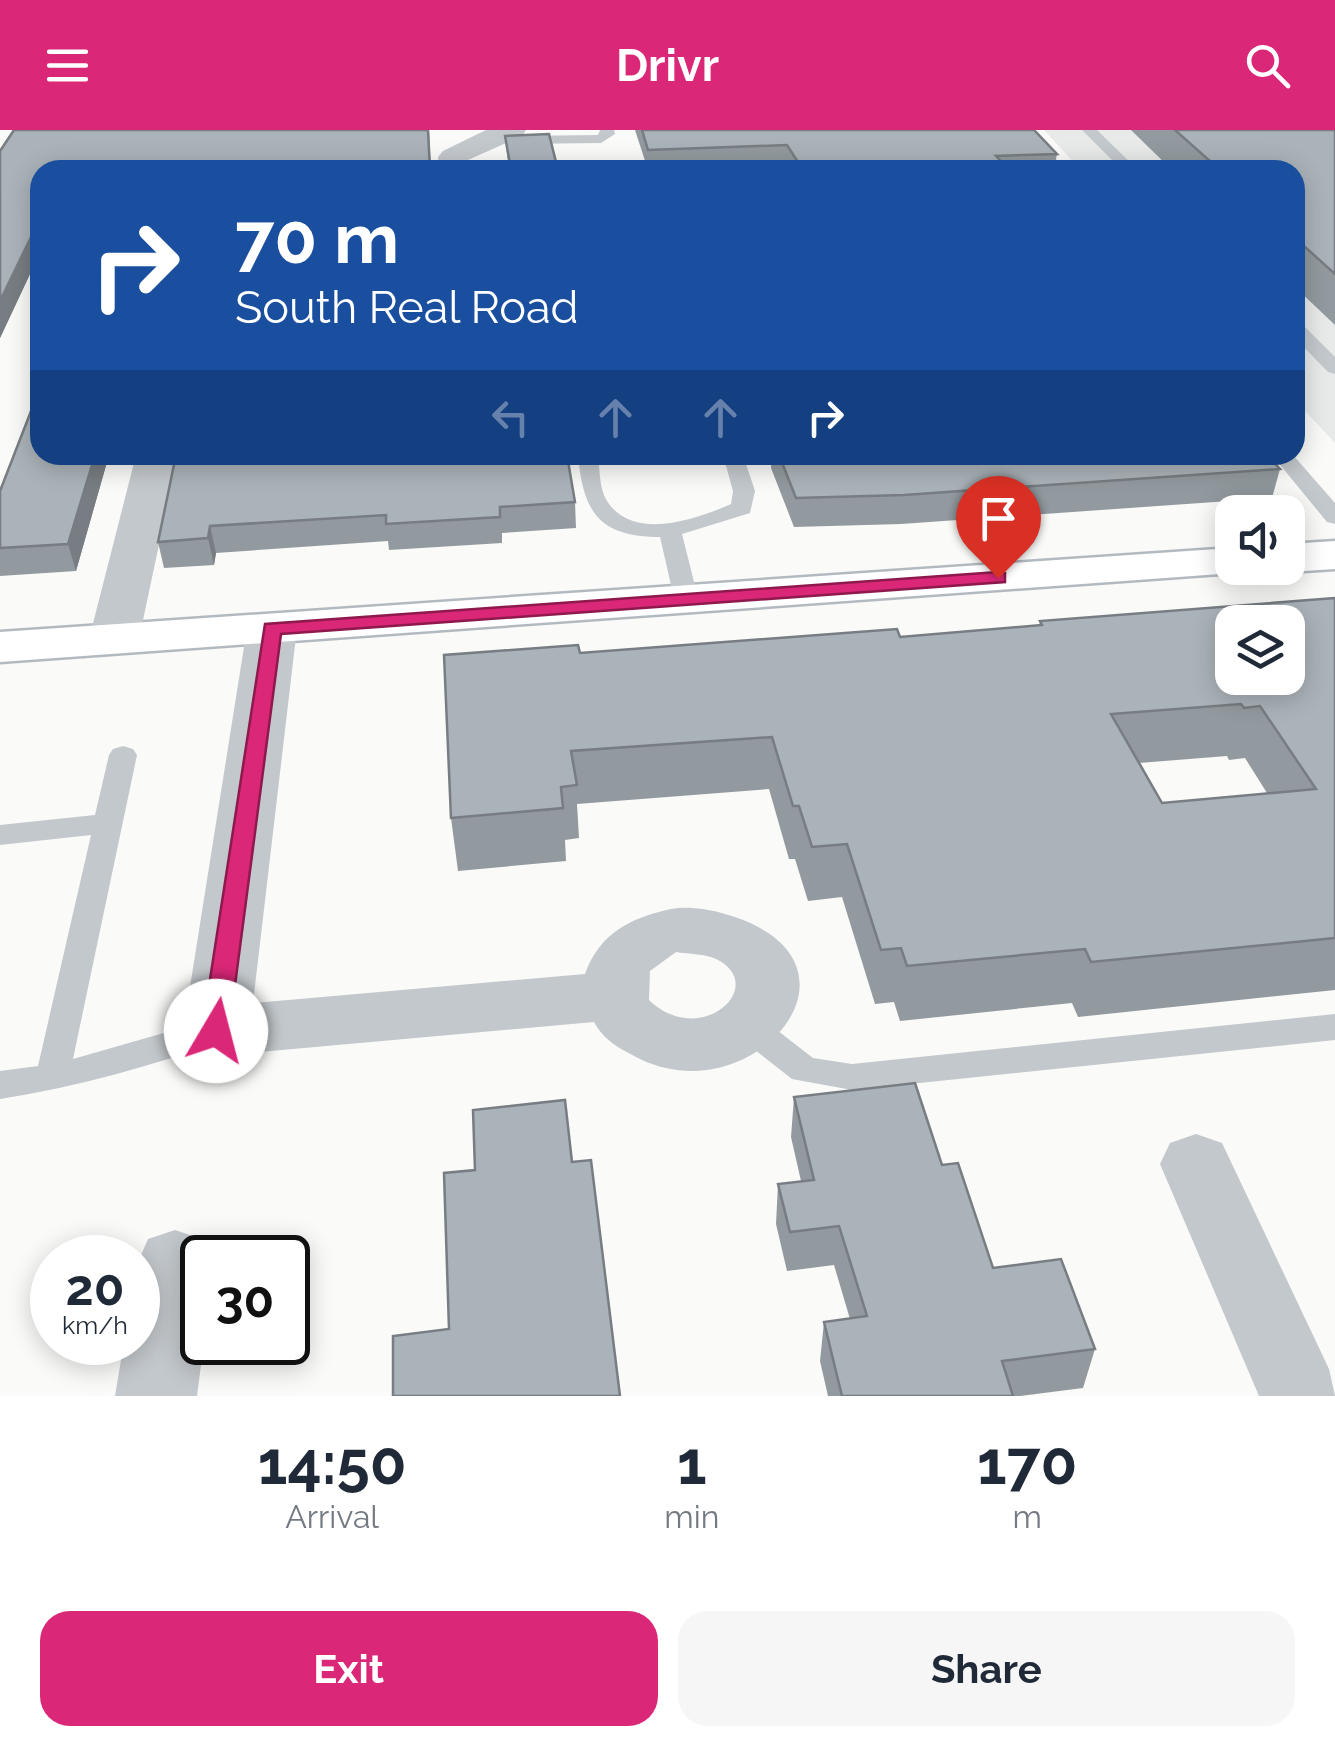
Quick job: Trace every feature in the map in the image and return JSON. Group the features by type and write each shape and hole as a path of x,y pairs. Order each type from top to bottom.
{"street":[{"path":"453,160 512,130"},
{"path":"114,639 155,465"},
{"path":"1305,557 1335,555"},
{"path":"0,647 1215,563"},
{"path":"272,628 216,1031 614,996"},
{"path":"676,930 706,930 734,938 755,954 768,974 770,998 758,1019 748,1026 737,1036 708,1045 675,1044 646,1035 624,1018 614,996 614,973 628,952 649,938 676,930"},
{"path":"1196,1164 1300,1396"},
{"path":"156,1396 175,1262"}],"lane":[{"path":"484,141 601,139 608,134 607,130"},
{"path":"1021,130 1050,160"},
{"path":"1089,130 1120,160"},
{"path":"1305,338 1335,368"},
{"path":"589,465 594,499 608,518 632,528 670,529 710,522 742,508 744,491 736,465"},
{"path":"1291,465 1335,517"},
{"path":"670,529 686,598"},
{"path":"52,1079 122,756"},
{"path":"0,835 105,824"},
{"path":"748,1026 804,1070 852,1077 1335,1027"},
{"path":"0,1086 52,1079 117,1063 216,1031"}],"shaded area":[{"path":"1044,130 1335,130 1335,443 1305,411 1305,160 1072,160"}],"building":[{"path":"14,130 428,130 430,160 30,160 30,239 0,301 0,151"},
{"path":"642,130 1034,130 1057,154 996,156 1000,160 797,160 787,145 648,150"},
{"path":"1175,130 1335,130 1335,274 1305,247 1305,160 1209,160"},
{"path":"549,134 556,160 509,160 505,136"},
{"path":"30,414 30,465 92,465 68,544 0,548 0,491"},
{"path":"174,465 569,465 575,502 500,507 500,517 386,524 386,515 210,526 208,538 158,542"},
{"path":"783,465 1276,465 1280,469 904,495 796,498"},
{"path":"1335,598 1335,938 1091,962 1085,949 907,966 901,948 881,950 847,844 812,847 799,806 793,806 772,737 571,751 577,785 561,787 563,808 451,818 444,655 578,645 580,653 897,629 900,637 1042,625 1040,621 1215,607 1215,695 1305,695 1305,605 1245,605","holes":["1241,704 1244,708 1260,706 1316,789 1162,803 1111,714"]},
{"path":"915,1083 942,1165 958,1163 993,1268 1061,1259 1095,1349 1002,1361 1013,1396 842,1396 824,1322 867,1316 839,1226 790,1232 778,1184 814,1180 794,1097"},
{"path":"565,1100 572,1162 591,1160 620,1396 393,1396 393,1336 449,1329 444,1173 475,1170 473,1110"}],"route":[{"path":"216,1031 272,628 998,578"}]}
